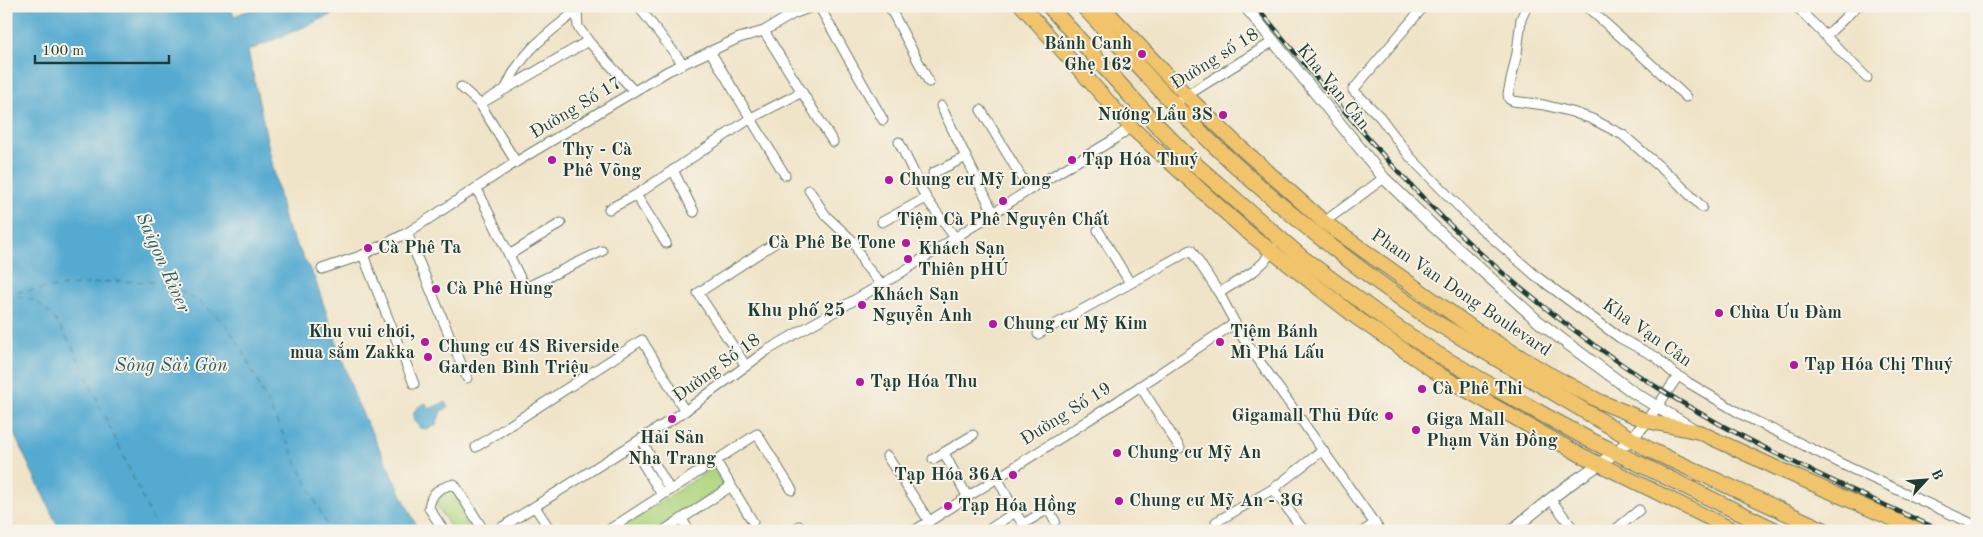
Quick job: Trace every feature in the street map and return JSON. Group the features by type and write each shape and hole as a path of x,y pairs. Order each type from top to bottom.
{"highway":[{"path":"1050,6 1152,121 1276,244 1300,256 1389,322 1437,354 1502,392 1615,453 1776,531"},
{"name":"Pham Van Dong Boulevard","path":"1083,6 1173,104 1219,150 1293,216 1404,301 1432,320 1630,439 1669,460 1826,531"}],"main road":[{"path":"1022,6 1131,126 1246,231 1276,244 1357,318 1440,375 1494,407 1600,465 1658,491 1730,530"},
{"name":"Pham Van Dong Boulevard","path":"1102,6 1187,96 1238,145 1324,222 1438,305 1510,352 1584,394 1647,421 1699,432 1920,531"},
{"path":"1494,407 1502,392"}],"street":[{"path":"638,6 683,64"},
{"name":"Đường Số 17","path":"322,269 363,256 407,233 516,162 634,91 683,64 739,38 764,30 793,14 814,6"},
{"path":"819,6 883,120"},
{"path":"889,6 929,82"},
{"name":"Kha Vạn Cân","path":"1245,6 1384,178 1464,256 1539,322 1610,376 1699,432"},
{"name":"Kha Vạn Cân","path":"1424,6 1353,90 1380,117 1411,158 1486,232 1536,276 1620,338 1656,357 1678,376 1742,414 1848,467 1977,526"},
{"path":"1527,6 1521,19 1517,54 1508,94 1509,99 1572,112 1592,119 1623,135 1675,180 1702,207"},
{"path":"1586,6 1686,97"},
{"path":"1796,6 1868,78"},
{"path":"1826,36 1856,7"},
{"path":"580,8 578,27 588,41 634,91"},
{"path":"506,88 522,58 542,38 580,8"},
{"path":"764,30 833,142"},
{"path":"480,104 588,41"},
{"name":"Đường số 18","path":"1173,104 1274,41"},
{"path":"710,51 785,175"},
{"path":"461,87 480,104 516,162"},
{"path":"609,209 636,195 751,118 802,92"},
{"path":"941,106 994,214"},
{"path":"981,110 1029,190"},
{"name":"Đường Số 18","path":"496,531 685,412 766,351 956,239 1029,190 1113,140 1131,126"},
{"path":"899,142 926,198 956,239"},
{"path":"933,173 966,156"},
{"path":"673,170 694,212"},
{"path":"1324,222 1384,178"},
{"path":"477,188 525,288 602,251"},
{"path":"809,190 826,216 854,242 864,264 882,284"},
{"path":"636,195 666,243"},
{"path":"882,222 926,198"},
{"path":"509,254 561,223"},
{"path":"1098,230 1130,283"},
{"path":"407,233 467,378"},
{"path":"746,366 698,293 778,240"},
{"path":"1219,294 1254,271 1264,262 1276,244"},
{"path":"1038,334 1191,250 1219,294 1243,338 1377,527 1364,531"},
{"path":"363,256 414,384"},
{"name":"Đường Số 19","path":"914,531 1235,323"},
{"path":"476,447 642,340 685,412"},
{"path":"1511,531 1578,478 1600,465 1615,453 1647,421 1678,376"},
{"path":"1140,386 1180,448"},
{"path":"607,531 622,527 666,492 757,434 792,490"},
{"path":"933,459 973,435"},
{"path":"641,440 666,492"},
{"path":"632,446 666,492"},
{"path":"1216,522 1273,489 1323,450"},
{"path":"944,453 967,496"},
{"path":"887,456 930,521"},
{"path":"716,460 752,522"},
{"path":"997,477 1023,524 1048,509 1055,521"},
{"path":"444,531 429,508 430,499 436,491 454,484 484,531"},
{"path":"663,531 730,487"},
{"path":"1273,489 1304,531"},
{"path":"1550,500 1575,531"},
{"path":"535,507 551,531"},
{"path":"1614,531 1639,510"},
{"path":"988,531 1015,512"},
{"path":"682,518 689,531"}],"green space":[{"path":"713,468 724,486 655,531 630,531 626,524"},
{"path":"451,488 477,529 475,531 453,531 433,500"}],"water":[{"name":"Sông Sài Gòn","path":"6,6 230,6 234,16 260,6 342,6 343,10 248,51 285,223 315,279 356,400 419,531 60,531 6,417"},
{"path":"445,402 448,408 441,411 436,425 427,429 420,428 415,420 415,410 426,403 429,409"}],"ferry route":[{"path":"6,293 114,281 151,282 187,294 208,308 227,326 241,348 330,531"},
{"path":"6,296 24,297 38,303 51,315 61,329 75,352 158,531"}],"railway":[{"path":"1256,6 1348,115 1420,195 1497,268 1579,334 1637,374 1699,413 1802,466 1942,531"}],"place":[{"name":"Bánh Canh Ghẹ 162","path":"1142,54"},
{"name":"Nướng Lẩu 3S","path":"1223,115"},
{"name":"Thy - Cà Phê Võng","path":"552,160"},
{"name":"Tạp Hóa Thuý","path":"1072,160"},
{"name":"Chung cư Mỹ Long","path":"889,180"},
{"name":"Tiệm Cà Phê Nguyên Chất","path":"1003,201"},
{"name":"Cà Phê Be Tone","path":"906,243"},
{"name":"Cà Phê Ta","path":"368,248"},
{"name":"Khách Sạn Thiên pHÚ","path":"908,259"},
{"name":"Cà Phê Hùng","path":"436,289"},
{"name":"Khách Sạn Nguyễn Anh","path":"862,305"},
{"name":"Chùa Ưu Đàm","path":"1719,313"},
{"name":"Chung cư Mỹ Kim","path":"993,324"},
{"name":"Khu vui chơi, mua sắm Zakka","path":"425,342"},
{"name":"Tiệm Bánh Mì Phá Lấu","path":"1220,342"},
{"name":"Chung cư 4S Riverside Garden Bình Triệu","path":"428,357"},
{"name":"Tạp Hóa Chị Thuý","path":"1794,365"},
{"name":"Tạp Hóa Thu","path":"860,382"},
{"name":"Cà Phê Thi","path":"1422,389"},
{"name":"Gigamall Thủ Đức","path":"1389,416"},
{"name":"Hải Sản Nha Trang","path":"672,419"},
{"name":"Giga Mall Phạm Văn Đồng","path":"1416,430"},
{"name":"Chung cư Mỹ An","path":"1117,453"},
{"name":"Tạp Hóa 36A","path":"1013,475"},
{"name":"Chung cư Mỹ An - 3G","path":"1119,501"},
{"name":"Tạp Hóa Hồng","path":"948,506"}],"district":[{"name":"Khu phố 25","path":"796,311"}],"water label":[{"name":"Saigon River","path":"162,263"}]}
